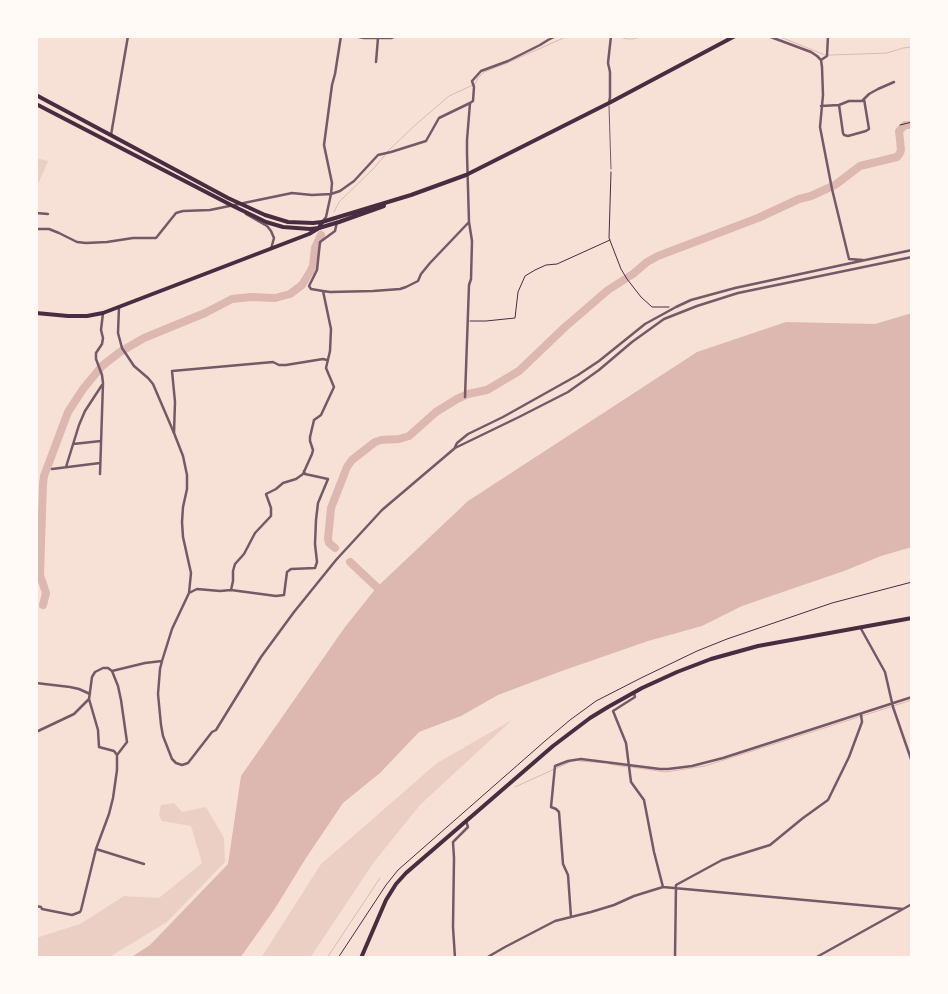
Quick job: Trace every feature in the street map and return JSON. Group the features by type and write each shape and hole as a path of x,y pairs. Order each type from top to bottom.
{"main road":[{"path":"36,95 240,204 265,215 288,222 322,222 411,195 468,174 735,36"},
{"path":"36,104 266,222 283,227 319,228"},
{"path":"36,312 68,316 86,316 103,313 270,250 319,228 411,195"},
{"path":"319,228 322,222"},
{"path":"361,958 386,900 406,872 566,736 590,718 634,692 711,659 758,646 912,618"}],"street":[{"path":"111,135 128,36"},
{"path":"322,222 326,217 332,194 332,183 324,146 341,36"},
{"path":"354,36 364,38 391,38 396,36"},
{"path":"465,397 468,285 471,279 472,241 469,222 467,140 470,104 473,101 472,81 483,70 508,61 556,36"},
{"path":"609,102 610,72 608,64 611,36"},
{"path":"768,36 811,52 821,60 823,82 820,127 831,185 849,258 867,260"},
{"path":"821,60 827,55 828,36"},
{"path":"376,62 378,38"},
{"path":"822,106 839,105 849,101 862,101 878,88 894,82"},
{"path":"839,105 843,133 848,136 869,129 864,99"},
{"path":"36,229 49,230 77,242 86,243 133,238 156,238 176,213 183,211 210,210 292,193 332,194 354,181 378,154 426,142 440,118 470,104"},
{"path":"239,209 267,226 271,231 274,238 270,250"},
{"path":"36,213 48,214"},
{"path":"337,222 335,231 320,242 317,270 309,284 310,289 330,292 373,291 406,287 418,281 430,263 469,222"},
{"path":"455,448 457,443 468,434 503,417 578,375 599,361 645,324 691,300 715,293 912,250"},
{"path":"119,307 118,333 122,348 134,366 153,384 183,456 187,475 182,522 183,537 191,573 189,593 172,629 162,661 158,694 163,736 172,759 182,765 188,763 212,732 216,730 261,657 336,560 382,510 455,448 568,392 664,319 738,293 912,257"},
{"path":"231,590 235,564 244,554 256,533 271,516 272,512 266,494 285,482 300,476 304,471 313,450 310,437 314,420 321,414 334,387 326,368 331,329 323,291"},
{"path":"100,474 103,383 96,360 96,353 102,344 103,313"},
{"path":"174,434 175,402 172,371 273,362 279,365 286,365 323,359 328,360"},
{"path":"66,467 85,411 103,383"},
{"path":"73,444 101,441"},
{"path":"52,469 100,463"},
{"path":"189,593 197,589 231,590 276,596 284,595 288,572 291,569 315,568 317,562 316,520 318,503 328,479 305,474 304,471"},
{"path":"860,627 885,672 893,705 912,762"},
{"path":"112,671 144,663 162,661"},
{"path":"36,906 72,915 80,912 96,850 109,814 117,770 117,755 126,742 118,686 112,671 108,668 103,668 95,672 92,677 89,699 98,730 99,747 114,751 117,755"},
{"path":"36,683 70,687 90,694"},
{"path":"634,692 634,697 613,711 626,743 631,782 644,800 663,888"},
{"path":"571,917 568,875 563,864 559,812 551,807 554,768 568,761 581,758 629,766 668,769 698,765 862,715 912,697"},
{"path":"36,732 74,714 89,699"},
{"path":"675,958 676,885 722,860 770,845 802,818 828,800 849,756 862,722 862,715"},
{"path":"455,958 453,842 468,827 466,821"},
{"path":"96,850 144,864"},
{"path":"486,958 505,946 555,922 663,888 903,909"},
{"path":"815,958 912,904"}],"lane":[{"path":"609,102 611,169"}],"path":[{"path":"900,125 912,122"},
{"path":"611,169 610,240 625,276 641,297 652,307 676,307"},
{"path":"467,321 515,318 518,292 525,276 534,270 546,265 557,264 610,240"},
{"path":"338,958 398,870 544,741 596,701 697,651 727,639 832,603 912,582"}],"shaded area":[{"path":"36,158 48,161 36,189"},
{"path":"912,313 912,547 881,556 844,571 742,606 702,626 648,641 559,672 498,695 461,716 419,732 380,773 343,803 274,910 240,958 130,958 150,945 228,864 241,776 345,627 377,587 468,501 697,352 786,322 875,324"},
{"path":"512,720 420,805 374,862 310,958 261,958 321,864 437,763"},
{"path":"174,803 182,812 206,807 224,838 225,862 167,922 108,958 36,958 36,938 80,924 124,896 159,898 202,863 191,826 162,821 159,815 161,805"}],"waterway":[{"path":"387,152 449,96 475,84 484,72 568,36"},
{"path":"616,36 627,39 643,36"},
{"path":"778,36 825,55 887,53 912,47"},
{"path":"335,548 329,543 328,539 331,508 347,467 352,460 375,442 409,436 436,412 457,399 468,394 487,390 519,371 565,327 608,290 633,274 647,262 658,256 758,218 799,199 811,196 835,185 860,166 897,157 901,150 899,131 905,125 912,125"},
{"path":"334,212 339,202 385,155"},
{"path":"43,605 46,593 40,575 44,476 68,412 83,389 102,366 120,352 144,338 205,313 232,299 251,297 275,298 290,294 302,285 310,272 313,266 315,248 321,235"},
{"path":"350,562 383,593"},
{"path":"631,767 666,772 705,766 912,700"},
{"path":"579,761 605,763"},
{"path":"515,787 570,762"},
{"path":"609,764 627,767"},
{"path":"327,958 380,878"}]}
